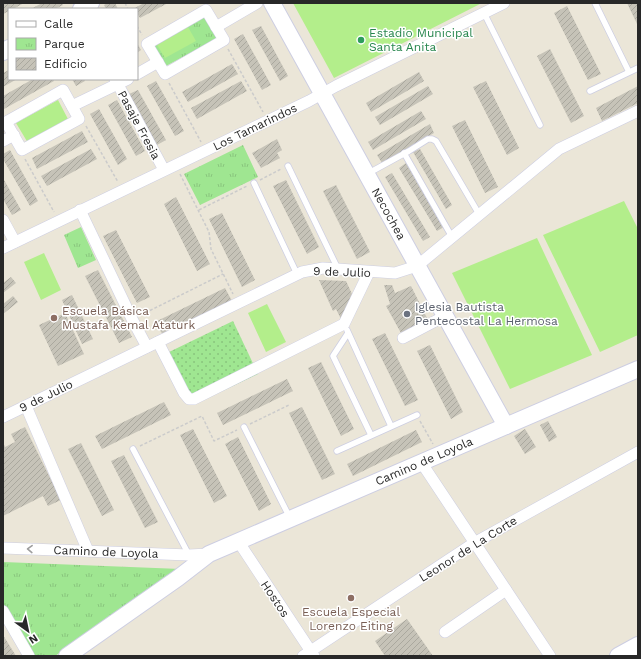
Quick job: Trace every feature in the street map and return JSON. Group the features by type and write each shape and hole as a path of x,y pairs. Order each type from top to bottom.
{"street":[{"path":"216,27 257,3"},
{"name":"Necochea","path":"272,3 506,426"},
{"name":"Los Tamarindos","path":"3,248 268,121 504,3"},
{"path":"206,10 224,40 165,74 147,44 206,10"},
{"path":"138,73 158,62"},
{"path":"72,106 116,82"},
{"name":"Pasaje Fresia","path":"116,82 164,170"},
{"path":"63,90 79,119 22,150 6,122 63,90"},
{"name":"9 de Julio","path":"3,417 297,274 312,269 338,269 395,273 417,266 559,149 638,111"},
{"path":"3,140 14,135"},
{"path":"80,210 132,319 152,345 189,399 194,399 346,328 369,272"},
{"path":"3,220 15,242"},
{"path":"402,338 445,316"},
{"name":"Camino de Loyola","path":"72,655 209,554 638,369"},
{"path":"26,406 88,551"},
{"name":"Leonor de La Corte","path":"309,654 474,543 638,452"},
{"path":"421,462 550,656"},
{"name":"Hostos","path":"238,541 309,654"},
{"name":"Camino de Loyola","path":"3,548 189,555 209,554"},
{"path":"445,632 506,590"},
{"path":"3,611 29,656"},
{"path":"618,656 638,645"}],"lane":[{"path":"595,3 629,72"},
{"path":"484,13 540,125"},
{"path":"590,91 638,68"},
{"path":"367,174 428,139 432,139 436,141 479,214"},
{"path":"404,154 452,237"},
{"path":"288,166 338,269"},
{"path":"254,183 297,274"},
{"path":"346,328 391,426"},
{"path":"346,328 333,356 371,435"},
{"path":"337,451 417,414"},
{"path":"244,427 290,519"},
{"path":"133,449 189,555"}],"path":[{"path":"224,40 268,121"},
{"path":"165,74 206,151"},
{"path":"79,119 83,120 122,190"},
{"path":"22,150 21,154 59,220"},
{"path":"176,165 209,232 211,249 237,303"},
{"path":"198,210 288,166"},
{"path":"132,319 223,274"},
{"path":"133,449 202,416 214,441 289,405"},
{"path":"417,414 438,455"}],"green space":[{"name":"Estadio Municipal Santa Anita","path":"293,3 482,3 334,78"},
{"path":"202,11 218,34 216,39 166,66 151,43"},
{"path":"188,27 196,41 165,58 157,45"},
{"path":"58,100 69,121 28,143 16,123"},
{"path":"243,145 258,177 200,205 184,174"},
{"path":"624,201 638,229 638,335 600,352 543,235"},
{"path":"81,227 96,260 78,268 64,235"},
{"path":"537,238 592,355 510,389 452,273"},
{"path":"44,253 61,290 41,300 24,262"},
{"path":"267,304 286,342 266,352 248,313"},
{"path":"233,321 258,374 193,405 167,353"},
{"path":"3,562 181,569 55,656 35,656 3,603"}],"building":[{"path":"3,3 24,3 15,8 8,8 8,12 3,14"},
{"path":"42,3 62,3 63,5 57,8 33,8"},
{"path":"107,3 115,3 118,8 106,8 104,5"},
{"path":"144,3 168,3 140,18 138,15 138,8 135,8"},
{"path":"627,3 638,3 638,26"},
{"path":"567,6 601,74 588,80 554,13"},
{"path":"261,26 288,76 280,81 252,30"},
{"path":"243,34 271,85 262,90 234,39"},
{"path":"138,45 141,50 138,52"},
{"path":"550,49 584,116 571,123 537,56"},
{"path":"232,64 238,74 188,102 182,92"},
{"path":"8,70 8,80 15,80 3,87 3,73"},
{"path":"419,72 424,81 371,112 366,103"},
{"path":"31,80 54,81 4,109 3,96"},
{"path":"73,80 84,80 85,81 76,86"},
{"path":"156,81 184,131 175,136 147,86"},
{"path":"241,81 247,91 197,119 191,108"},
{"path":"486,81 519,148 507,155 473,87"},
{"path":"428,86 433,94 380,125 375,117"},
{"path":"638,86 638,103 602,121 596,108"},
{"path":"138,90 166,140 157,145 129,94"},
{"path":"117,100 145,151 136,156 108,105"},
{"path":"99,109 127,159 118,165 90,114"},
{"path":"421,111 426,119 373,150 368,142"},
{"path":"465,120 498,187 485,193 452,126"},
{"path":"430,124 434,133 382,163 377,155"},
{"path":"82,131 88,142 37,169 32,158"},
{"path":"277,139 282,150 277,153 280,158 261,168 252,153"},
{"path":"91,149 97,159 47,186 41,176"},
{"path":"420,149 452,205 446,209 413,152"},
{"path":"10,150 38,201 30,206 3,159 3,154"},
{"path":"406,163 444,227 437,231 399,168"},
{"path":"392,173 430,237 423,241 385,177"},
{"path":"3,178 21,210 12,215 3,199"},
{"path":"286,180 319,247 307,254 273,186"},
{"path":"336,185 370,252 357,259 323,191"},
{"path":"176,197 210,264 197,271 164,204"},
{"path":"222,213 255,280 242,287 209,219"},
{"path":"116,230 150,297 137,303 103,236"},
{"path":"98,270 132,337 119,343 85,276"},
{"path":"11,277 16,283 3,293 3,283"},
{"path":"319,280 346,281 352,294 343,318 341,319 336,309 333,311"},
{"name":"Iglesia Bautista Pentecostal La Hermosa","path":"384,285 392,285 395,293 411,286 429,322 401,333 386,306 390,304"},
{"path":"225,288 232,301 163,335 155,322"},
{"path":"72,295 93,339 82,344 62,300"},
{"path":"13,296 18,302 3,314 3,304"},
{"path":"65,313 84,354 58,366 39,325"},
{"path":"385,333 418,400 405,406 372,339"},
{"path":"430,345 463,412 451,419 417,351"},
{"path":"321,362 354,429 341,436 308,368"},
{"path":"287,379 293,391 223,425 217,413"},
{"path":"164,402 171,415 102,449 95,436"},
{"path":"302,407 335,474 322,480 289,413"},
{"path":"548,421 557,437 549,442 540,425"},
{"path":"25,427 61,500 48,506 43,496 3,516 3,443 5,447 15,442 11,434"},
{"path":"193,429 227,496 214,503 180,435"},
{"path":"525,429 536,447 525,454 514,436"},
{"path":"416,430 422,442 353,476 347,464"},
{"path":"238,437 271,504 259,511 225,444"},
{"path":"81,443 114,510 102,516 68,449"},
{"path":"124,455 158,522 145,528 111,461"},
{"path":"407,619 433,656 385,656 375,641"},
{"path":"3,635 16,656 3,656"}],"place":[{"name":"Estadio Municipal Santa Anita","path":"361,40"},
{"name":"Iglesia Bautista Pentecostal La Hermosa","path":"407,314"},
{"name":"Escuela Básica Mustafa Kemal Ataturk","path":"54,318"},
{"name":"Escuela Especial Lorenzo Eiting","path":"351,598"}]}
